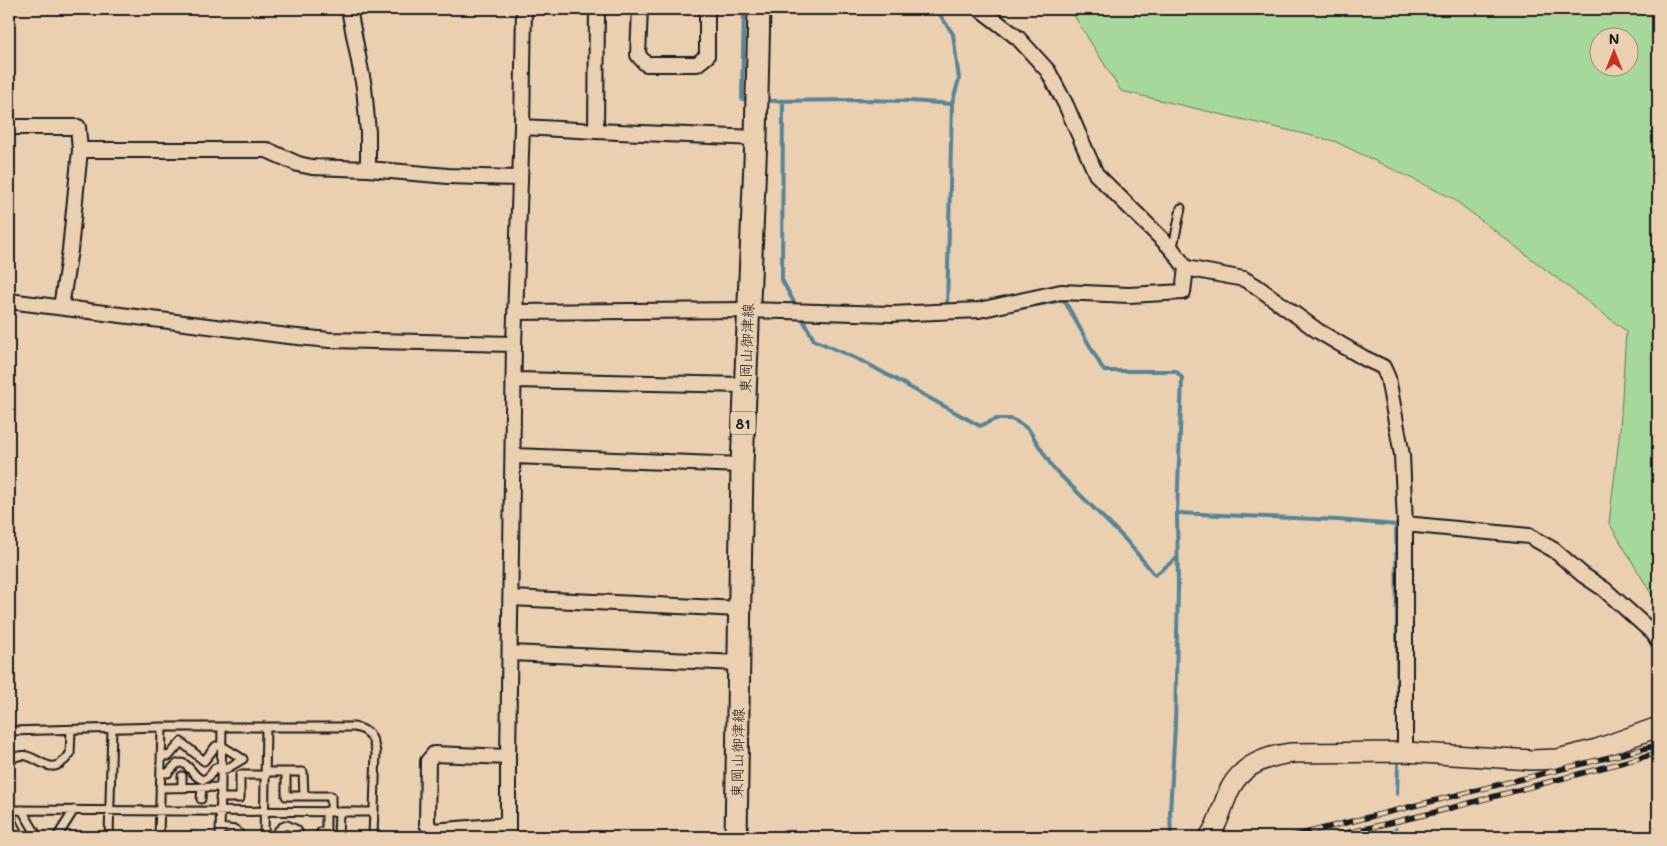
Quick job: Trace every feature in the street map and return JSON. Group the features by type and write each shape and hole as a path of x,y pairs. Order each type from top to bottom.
{"main road":[{"name":"東岡山御津線","path":"736,837 744,385 756,138 759,9"}],"street":[{"path":"349,9 364,87 368,132 368,169"},
{"path":"508,757 434,754 428,761 427,824 432,831 508,831 514,344 522,127 524,9"},
{"path":"596,131 597,9"},
{"path":"640,9 638,55 646,64 697,64 707,56 707,9"},
{"path":"980,9 1018,38 1048,71 1066,105 1096,174 1171,248 1186,268 1244,279 1318,331 1383,367 1388,378 1402,455 1405,524 1405,752"},
{"path":"9,126 78,127 80,150 70,250 61,306"},
{"path":"522,127 756,138"},
{"path":"80,150 267,150 305,166 448,176 520,178"},
{"path":"516,312 747,310 846,314 949,312 979,310 1061,292 1129,295 1183,292 1186,268"},
{"path":"9,301 329,340 514,344"},
{"path":"515,380 744,385"},
{"path":"514,456 742,465"},
{"path":"1405,524 1529,536 1554,550 1583,575 1604,588 1654,634 1658,641"},
{"path":"511,598 740,608"},
{"path":"510,654 739,663"},
{"path":"1208,837 1220,818 1232,786 1245,770 1266,758 1291,753 1405,752 1532,760 1558,759 1597,749 1658,727"}],"lane":[{"path":"1171,248 1181,208"},
{"path":"158,837 162,727"},
{"path":"9,731 162,727 363,728 374,741 376,752 373,837"},
{"path":"220,837 222,727"},
{"path":"264,837 266,727"},
{"path":"110,837 112,728"},
{"path":"9,761 14,757 28,755 45,766 60,764 70,754 71,730"},
{"path":"161,755 169,756 181,742 204,761 216,746 222,746 243,759 221,769 215,768 211,775 202,779 197,777 187,765 182,763 176,764 168,773 161,773"},
{"path":"286,772 286,796 331,796 332,811 338,837"},
{"path":"220,798 240,798 240,775 286,772 303,772 304,796"},
{"path":"182,776 182,788"},
{"path":"201,799 202,787"},
{"path":"160,788 221,787"},
{"path":"20,837 10,822 10,810 373,812"},
{"path":"22,810 38,837"},
{"path":"57,837 74,810"},
{"path":"326,837 326,829 332,811"},
{"path":"272,837 282,827 287,825 297,830 301,837"},
{"path":"220,828 236,830 242,837"},
{"path":"318,837 326,829"},
{"path":"9,837 14,837"}],"green space":[{"path":"1070,9 1658,9 1658,605 1609,523 1620,430 1626,331 1452,198 1334,141 1121,91"}],"waterway":[{"path":"744,9 742,99 744,99"},
{"path":"936,9 953,34 959,79 952,104 947,309"},
{"path":"765,101 858,100 952,104"},
{"path":"783,102 782,280 797,308"},
{"path":"1030,306 1064,300 1104,371 1176,371 1182,378 1177,513 1178,589 1175,726 1170,812 1171,837"},
{"path":"801,316 814,340 866,363 980,426 996,419 1011,419 1021,424 1029,430 1053,468 1125,539 1155,575 1177,558"},
{"path":"1177,513 1338,520 1396,525 1398,740"},
{"path":"1397,794 1398,764"},
{"path":"1396,829 1396,837"}],"railway":[{"path":"1289,837 1658,745"},
{"path":"1330,837 1432,813 1658,753"}]}
